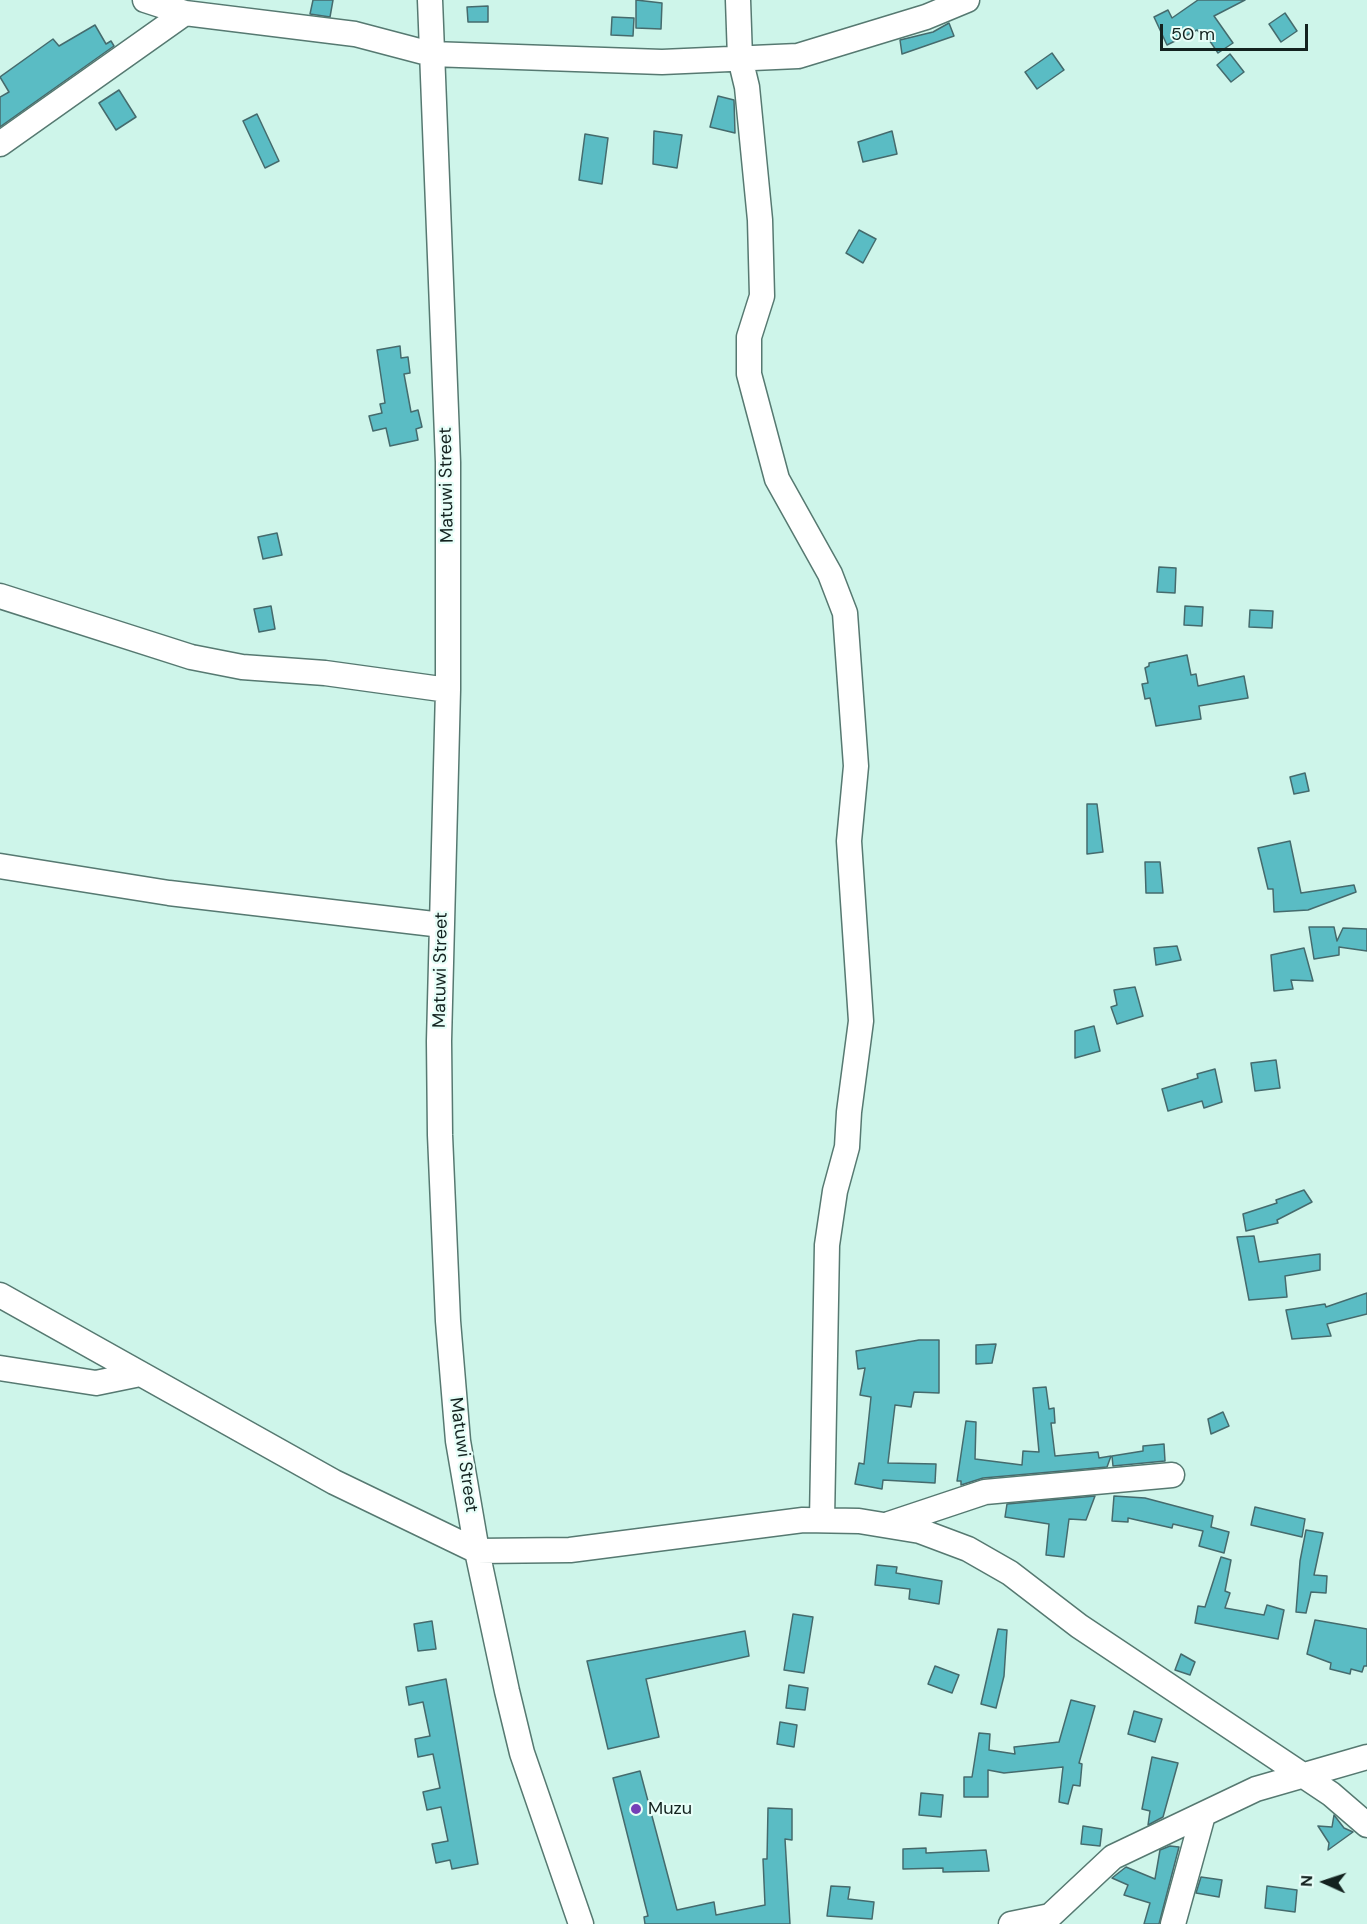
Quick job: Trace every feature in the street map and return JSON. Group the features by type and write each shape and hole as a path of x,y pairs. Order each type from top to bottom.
{"street":[{"path":"145,0 185,13 355,34 431,54 651,62 798,56 926,17 967,0"},
{"name":"Matuwi Street","path":"430,0 447,427 448,690 440,1135 448,1322 458,1441 477,1551 522,1753 581,1924"},
{"path":"738,0 740,58 747,87 760,220 762,296 749,337 749,374 777,479 830,574 845,613 856,766 849,841 861,1021 849,1112 847,1148 835,1191 827,1245 822,1520"},
{"path":"0,144 185,13"},
{"path":"0,596 191,657 242,667 325,673 448,690"},
{"path":"0,866 169,893 442,925"},
{"path":"0,1295 334,1482 477,1551 570,1550 803,1520 885,1525 920,1531 968,1549 1010,1573 1079,1626 1331,1794 1367,1825"},
{"path":"0,1368 96,1383 140,1374"},
{"path":"885,1525 985,1492 1172,1475"},
{"path":"1011,1924 1050,1916 1113,1857 1256,1789 1367,1756"},
{"path":"1173,1924 1203,1815"}],"building":[{"path":"313,0 333,0 330,17 310,14"},
{"path":"636,0 662,3 661,29 636,28"},
{"path":"1198,0 1245,0 1214,16 1233,43 1218,53 1203,31 1200,33 1197,30 1167,45 1154,17 1168,10 1172,18"},
{"path":"488,6 488,22 468,22 467,7"},
{"path":"1285,13 1297,31 1281,42 1269,24"},
{"path":"612,17 634,18 633,36 611,35"},
{"path":"949,23 954,36 902,54 900,40 933,32"},
{"path":"95,25 106,44 111,41 114,46 0,127 0,97 9,92 0,77 53,39 59,46"},
{"path":"1052,53 1064,70 1037,89 1025,72"},
{"path":"1230,54 1244,72 1231,82 1217,65"},
{"path":"119,90 136,117 116,130 99,103"},
{"path":"718,96 734,100 735,133 710,127"},
{"path":"257,114 279,161 265,168 243,121"},
{"path":"654,131 682,135 677,168 653,164"},
{"path":"892,131 897,154 863,162 858,142"},
{"path":"585,134 608,138 602,184 579,180"},
{"path":"859,230 876,239 863,263 846,253"},
{"path":"400,346 401,358 408,357 410,373 404,374 411,412 418,410 422,427 416,429 418,440 390,446 386,428 373,431 369,416 382,413 380,404 385,403 377,350"},
{"path":"277,533 282,555 263,559 258,537"},
{"path":"1159,567 1176,568 1175,593 1157,592"},
{"path":"271,606 275,629 259,632 254,609"},
{"path":"1185,606 1203,607 1202,626 1184,625"},
{"path":"1250,610 1273,611 1272,628 1249,627"},
{"path":"1187,655 1191,675 1196,674 1198,686 1244,676 1248,698 1199,706 1201,719 1156,726 1150,698 1145,699 1142,684 1148,683 1145,668 1149,666 1149,663"},
{"path":"1305,773 1309,791 1294,794 1290,777"},
{"path":"1087,804 1097,804 1103,852 1087,854"},
{"path":"1290,841 1301,893 1354,885 1356,892 1308,910 1274,912 1273,889 1268,889 1258,848"},
{"path":"1145,862 1160,862 1163,893 1146,893"},
{"path":"1309,927 1334,927 1337,941 1343,928 1367,929 1367,951 1339,947 1339,955 1314,959"},
{"path":"1177,946 1181,960 1156,965 1154,948"},
{"path":"1304,948 1313,981 1291,980 1293,989 1274,991 1271,955"},
{"path":"1135,987 1143,1016 1117,1024 1111,1007 1117,1005 1114,990"},
{"path":"1094,1026 1100,1051 1075,1058 1075,1031"},
{"path":"1276,1060 1280,1088 1255,1091 1251,1063"},
{"path":"1215,1069 1222,1102 1204,1108 1202,1101 1168,1111 1162,1089 1198,1078 1197,1074"},
{"path":"1304,1190 1312,1202 1277,1220 1278,1223 1246,1231 1243,1214 1277,1203 1276,1200"},
{"path":"1254,1236 1259,1262 1320,1254 1320,1270 1285,1276 1287,1297 1249,1300 1237,1237"},
{"path":"1367,1293 1367,1314 1327,1324 1331,1336 1292,1339 1286,1310 1325,1304 1326,1307"},
{"path":"919,1340 939,1340 939,1393 914,1392 911,1407 895,1405 888,1463 936,1464 935,1483 883,1480 882,1489 855,1484 859,1463 864,1464 871,1397 860,1395 865,1368 858,1369 856,1351"},
{"path":"996,1344 992,1363 976,1364 976,1345"},
{"path":"1046,1387 1049,1409 1054,1408 1055,1423 1051,1423 1055,1456 1098,1452 1099,1458 1111,1456 1107,1467 983,1478 961,1485 961,1481 957,1481 966,1421 976,1422 975,1459 1022,1465 1023,1451 1039,1452 1033,1388"},
{"path":"1223,1412 1229,1426 1211,1434 1208,1419"},
{"path":"1164,1444 1165,1461 1113,1466 1112,1456 1143,1451 1143,1446"},
{"path":"1095,1496 1086,1520 1069,1519 1064,1557 1046,1555 1049,1524 1005,1517 1007,1504"},
{"path":"1114,1496 1145,1498 1213,1516 1211,1527 1229,1532 1224,1553 1199,1546 1203,1531 1173,1524 1172,1528 1128,1518 1128,1522 1112,1521"},
{"path":"1255,1507 1305,1519 1302,1537 1251,1525"},
{"path":"1306,1530 1323,1533 1314,1575 1327,1576 1326,1593 1311,1592 1306,1613 1296,1612 1300,1561"},
{"path":"1221,1557 1231,1560 1225,1591 1230,1593 1225,1608 1264,1615 1267,1605 1284,1610 1278,1639 1195,1623 1198,1606 1205,1607"},
{"path":"877,1565 897,1567 896,1573 942,1581 939,1604 909,1599 910,1589 875,1585"},
{"path":"793,1614 813,1617 804,1673 784,1670"},
{"path":"1315,1620 1367,1629 1367,1666 1364,1666 1362,1672 1351,1669 1350,1674 1330,1669 1331,1663 1307,1654"},
{"path":"432,1621 436,1649 418,1651 414,1624"},
{"path":"998,1629 1007,1630 1004,1676 996,1708 981,1704"},
{"path":"745,1631 749,1656 646,1679 659,1737 608,1749 587,1661"},
{"path":"1181,1654 1195,1662 1190,1675 1175,1670"},
{"path":"935,1666 959,1675 952,1693 928,1684"},
{"path":"446,1679 478,1864 452,1869 450,1860 436,1863 432,1844 448,1841 441,1807 427,1810 423,1792 440,1788 433,1754 418,1757 415,1739 430,1736 423,1702 409,1705 406,1687"},
{"path":"789,1685 808,1688 805,1710 786,1708"},
{"path":"1071,1700 1095,1706 1079,1763 1082,1764 1080,1786 1073,1785 1068,1804 1059,1802 1063,1767 1004,1773 988,1770 988,1797 964,1797 964,1777 972,1777 979,1733 990,1734 989,1750 1015,1754 1014,1747 1059,1742"},
{"path":"1134,1711 1162,1719 1155,1742 1128,1734"},
{"path":"780,1722 797,1725 794,1747 777,1744"},
{"path":"1152,1757 1178,1763 1163,1817 1148,1825 1150,1811 1142,1809"},
{"path":"640,1771 677,1910 714,1902 716,1915 765,1905 763,1859 767,1859 768,1808 792,1809 792,1840 785,1839 790,1924 645,1924 644,1917 648,1916 613,1778"},
{"path":"921,1793 943,1795 941,1817 919,1815"},
{"path":"1334,1815 1344,1828 1353,1832 1328,1850 1329,1843 1318,1826 1332,1827"},
{"path":"1083,1826 1102,1829 1100,1846 1081,1844"},
{"path":"1170,1846 1179,1847 1159,1924 1144,1924 1150,1903 1124,1895 1128,1885 1112,1878 1126,1867 1155,1879 1160,1850"},
{"path":"926,1848 926,1853 986,1850 989,1871 943,1872 943,1868 903,1869 903,1849"},
{"path":"1201,1877 1222,1880 1219,1897 1196,1893"},
{"path":"831,1886 850,1887 848,1899 874,1902 872,1919 827,1916"},
{"path":"1267,1886 1297,1890 1295,1912 1265,1908"}],"place":[{"name":"Muzu","path":"636,1809"}]}
